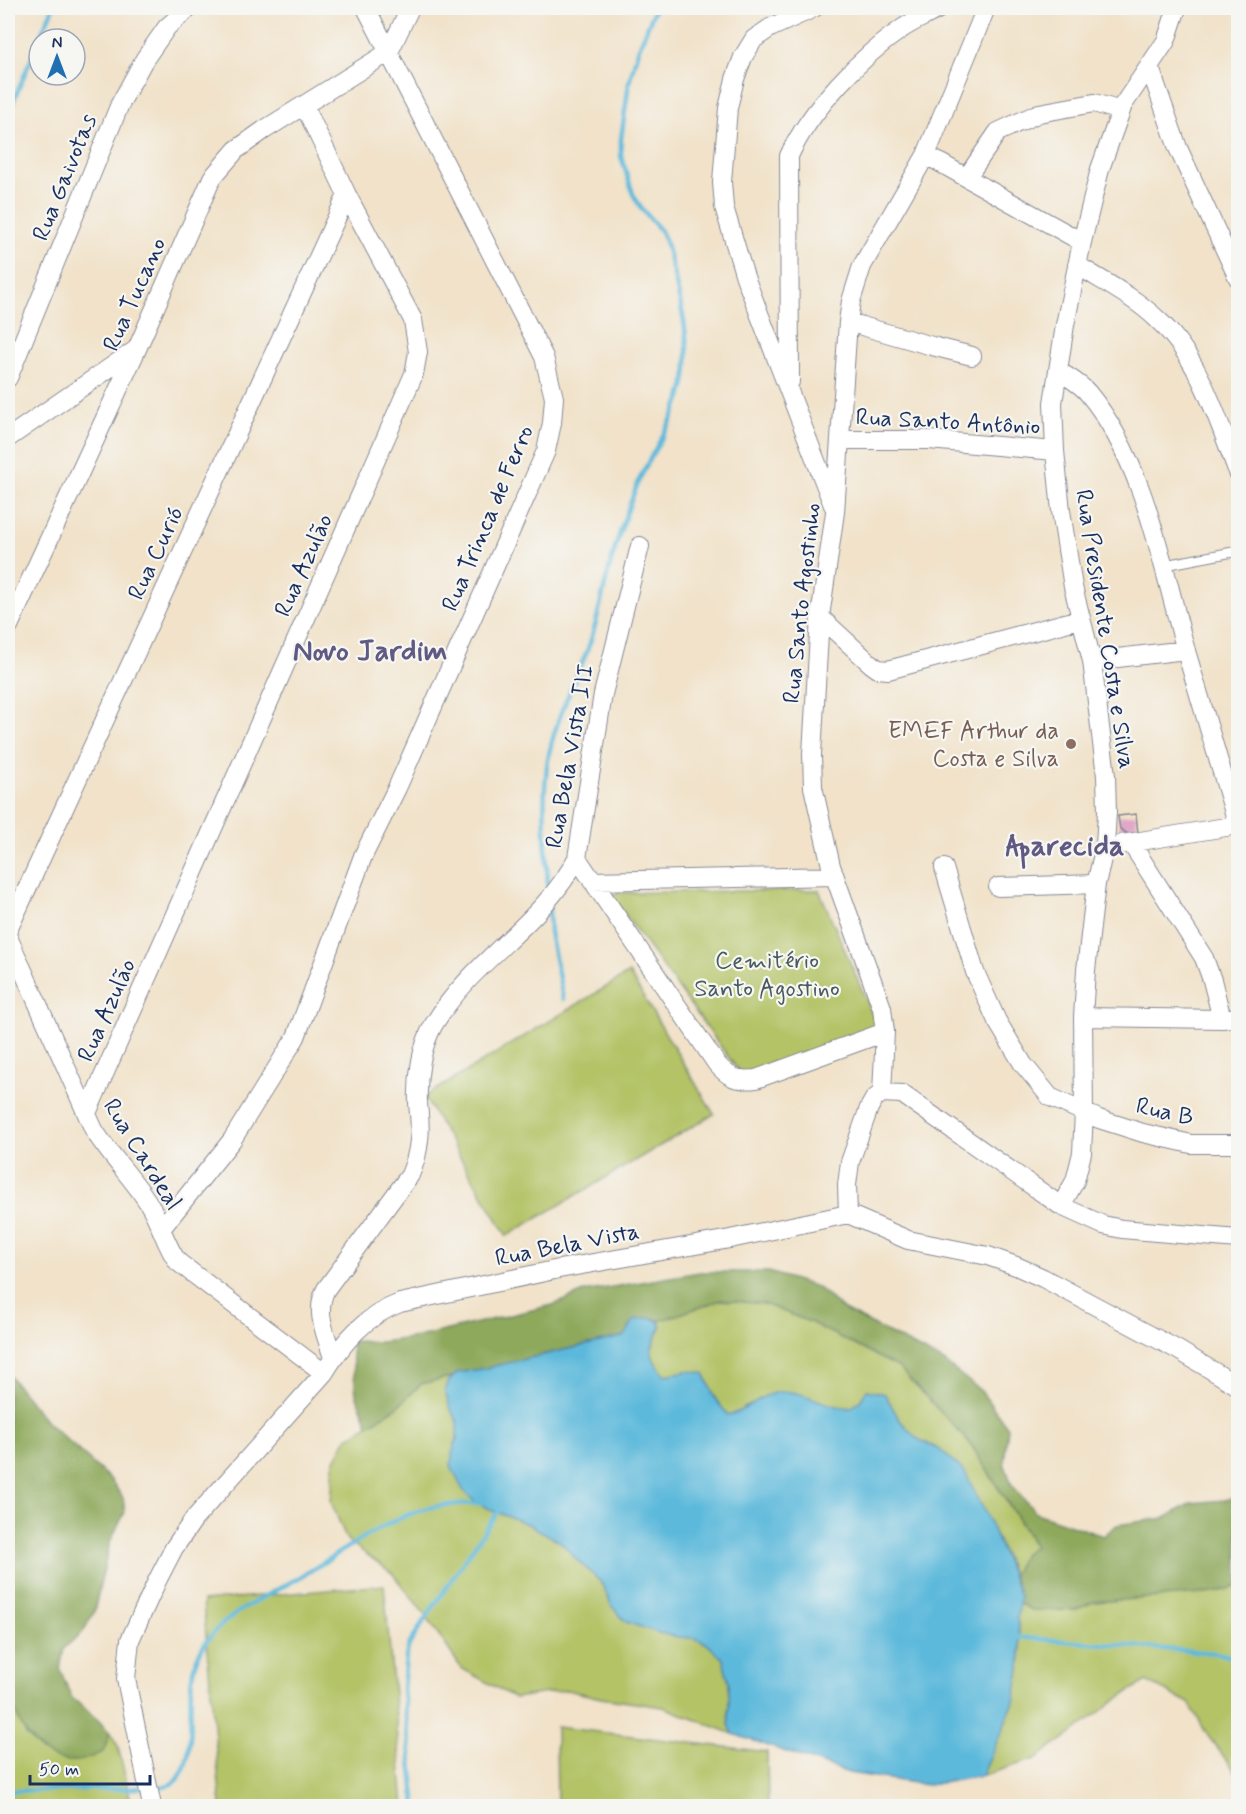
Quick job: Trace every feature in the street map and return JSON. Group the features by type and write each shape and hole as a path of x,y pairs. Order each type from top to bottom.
{"street":[{"name":"Rua Gaivotas","path":"8,378 120,104 144,60 167,27 189,8"},
{"name":"Rua Trinca de Ferro","path":"161,1229 232,1140 296,1037 363,856 397,788 546,451 552,423 554,398 544,357 366,8"},
{"path":"389,52 410,8"},
{"path":"814,8 770,28 754,39 743,57 728,108 722,182 724,207 745,277 835,512"},
{"path":"790,393 789,156 800,133 829,96 866,58 905,26 940,8"},
{"name":"Rua Santo Agostinho","path":"882,1093 885,1032 882,1008 834,876 820,826 813,787 812,754 820,616 835,512 848,322 851,300 862,266 926,155 986,8"},
{"name":"Rua Presidente Costa e Silva","path":"1060,1206 1075,1181 1082,1154 1083,1017 1096,884 1105,846 1106,776 1092,661 1080,619 1060,511 1054,451 1053,403 1065,325 1100,169 1121,111 1166,41 1177,8"},
{"name":"Rua Tucano","path":"8,627 11,613 137,349 212,178 236,150 389,52"},
{"path":"1150,68 1178,148 1239,278"},
{"path":"967,177 998,132 1039,113 1094,103 1121,111"},
{"name":"Rua Azulão","path":"87,1113 414,374 418,352 413,320 347,195 304,105"},
{"path":"926,155 1082,242"},
{"name":"Rua Curió","path":"8,930 347,195"},
{"path":"1077,266 1140,305 1159,320 1176,339 1191,359 1239,472"},
{"path":"848,322 972,356"},
{"path":"8,438 137,349"},
{"path":"1059,371 1087,391 1103,414 1128,460 1165,565 1186,650 1238,825 1105,846"},
{"name":"Rua Santo Antônio","path":"840,440 929,440 1054,451"},
{"name":"Rua Bela Vista III","path":"328,1365 321,1318 322,1298 326,1289 410,1175 417,1158 420,1137 419,1075 425,1048 434,1024 472,973 555,894 567,878 577,858 603,694 640,546"},
{"path":"820,616 871,664 878,669 888,670 1080,619"},
{"path":"1092,661 1186,650"},
{"path":"1083,1017 1230,1018 1204,958 1131,843"},
{"path":"577,858 716,1063 726,1074 740,1080 756,1079 885,1032"},
{"name":"Rua B","path":"944,868 975,972 997,1021 1023,1064 1050,1097 1099,1119 1143,1133 1191,1144 1239,1144"},
{"path":"592,881 834,876"},
{"path":"998,887 1096,884"},
{"name":"Rua Cardeal","path":"8,937 87,1113 104,1146 149,1204 171,1254 186,1270 328,1365"},
{"path":"1239,1239 1103,1226 1060,1206 902,1094 882,1093 874,1099 869,1107 850,1162 847,1185 848,1214 908,1240 988,1257 1016,1266 1178,1350 1239,1386"},
{"name":"Rua Bela Vista","path":"152,1806 126,1679 130,1641 174,1548 194,1519 361,1325 376,1314 400,1304 559,1269 730,1239 848,1214"}],"lane":[{"path":"1165,565 1233,552 1239,553"}],"green space":[{"name":"Cemitério Santo Agostino","path":"819,890 880,1032 748,1084 609,893"},
{"path":"629,973 714,1114 507,1236 424,1097"},
{"path":"700,1272 769,1272 817,1287 844,1310 944,1362 981,1391 1008,1428 1004,1463 1012,1485 1036,1513 1103,1536 1117,1525 1165,1518 1191,1503 1225,1500 1238,1496 1238,1586 1215,1593 1093,1602 1075,1610 1031,1610 1019,1603 1020,1596 1013,1575 1024,1553 1035,1546 970,1443 898,1367 812,1323 764,1304 721,1300 659,1321 654,1318 625,1336 457,1373 454,1376 421,1384 396,1408 368,1425 356,1394 351,1341 382,1342 418,1337 553,1305 584,1292"},
{"path":"721,1300 764,1303 812,1323 898,1367 970,1443 1035,1547 1019,1562 1013,1575 989,1520 940,1450 916,1438 899,1419 885,1394 867,1390 852,1408 834,1406 798,1394 746,1407 728,1415 716,1400 704,1373 688,1371 665,1375 652,1357 652,1347 661,1327 659,1321"},
{"path":"8,1374 46,1421 111,1480 123,1498 125,1512 110,1542 94,1612 83,1632 64,1648 60,1669 71,1697 110,1733 103,1752 79,1761 62,1760 39,1749 24,1730 8,1694"},
{"path":"454,1376 449,1381 450,1408 458,1422 457,1438 452,1454 473,1500 491,1510 530,1525 561,1542 601,1582 612,1606 626,1622 659,1633 694,1638 706,1643 723,1659 729,1683 729,1724 733,1734 663,1707 601,1698 567,1690 515,1698 461,1668 424,1613 392,1573 347,1540 331,1502 334,1462 347,1438 396,1408 421,1384"},
{"path":"384,1585 404,1806 221,1806 203,1601"},
{"path":"1238,1586 1238,1775 1208,1736 1189,1703 1146,1681 1111,1703 1035,1759 982,1776 1014,1702 1021,1650 1017,1618 1019,1603 1031,1610 1075,1610 1093,1602 1215,1593"},
{"path":"8,1694 27,1737 102,1752 110,1733 118,1746 132,1806 8,1806"},
{"path":"556,1727 767,1752 768,1806 557,1806"}],"water":[{"path":"655,1319 661,1327 652,1347 652,1357 665,1375 688,1371 704,1373 716,1400 728,1415 772,1393 779,1392 793,1392 835,1406 851,1408 860,1401 867,1390 885,1394 899,1419 916,1438 940,1450 965,1472 989,1520 1020,1596 1017,1618 1021,1650 1020,1669 1014,1702 982,1776 927,1785 849,1773 733,1734 729,1724 729,1683 723,1659 706,1643 694,1638 659,1633 626,1622 612,1606 601,1582 561,1542 530,1525 491,1510 473,1500 463,1490 451,1467 458,1422 450,1408 445,1391 449,1381 457,1373 625,1336 634,1320"}],"building":[{"path":"1136,814 1138,834 1128,834 1120,829 1118,816"}],"waterway":[{"path":"44,27 53,8"},
{"path":"548,890 544,805 551,744 590,642 628,508 637,485 675,412 687,370 682,313 665,239 633,194 621,156 621,139 629,83 637,53 655,8"},
{"path":"8,114 27,69"},
{"path":"549,907 550,932 563,999"},
{"path":"151,1787 173,1783 181,1774 186,1763 189,1749 194,1666 202,1648 222,1624 249,1605 406,1516 421,1510 453,1504 485,1503"},
{"path":"416,1806 403,1690 409,1645 500,1508"},
{"path":"1014,1637 1216,1653 1238,1658"},
{"path":"8,1791 143,1788"}],"place":[{"name":"EMEF Arthur da Costa e Silva","path":"1071,744"}],"district":[{"name":"Novo Jardim","path":"370,650"},
{"name":"Aparecida","path":"1065,845"}]}
